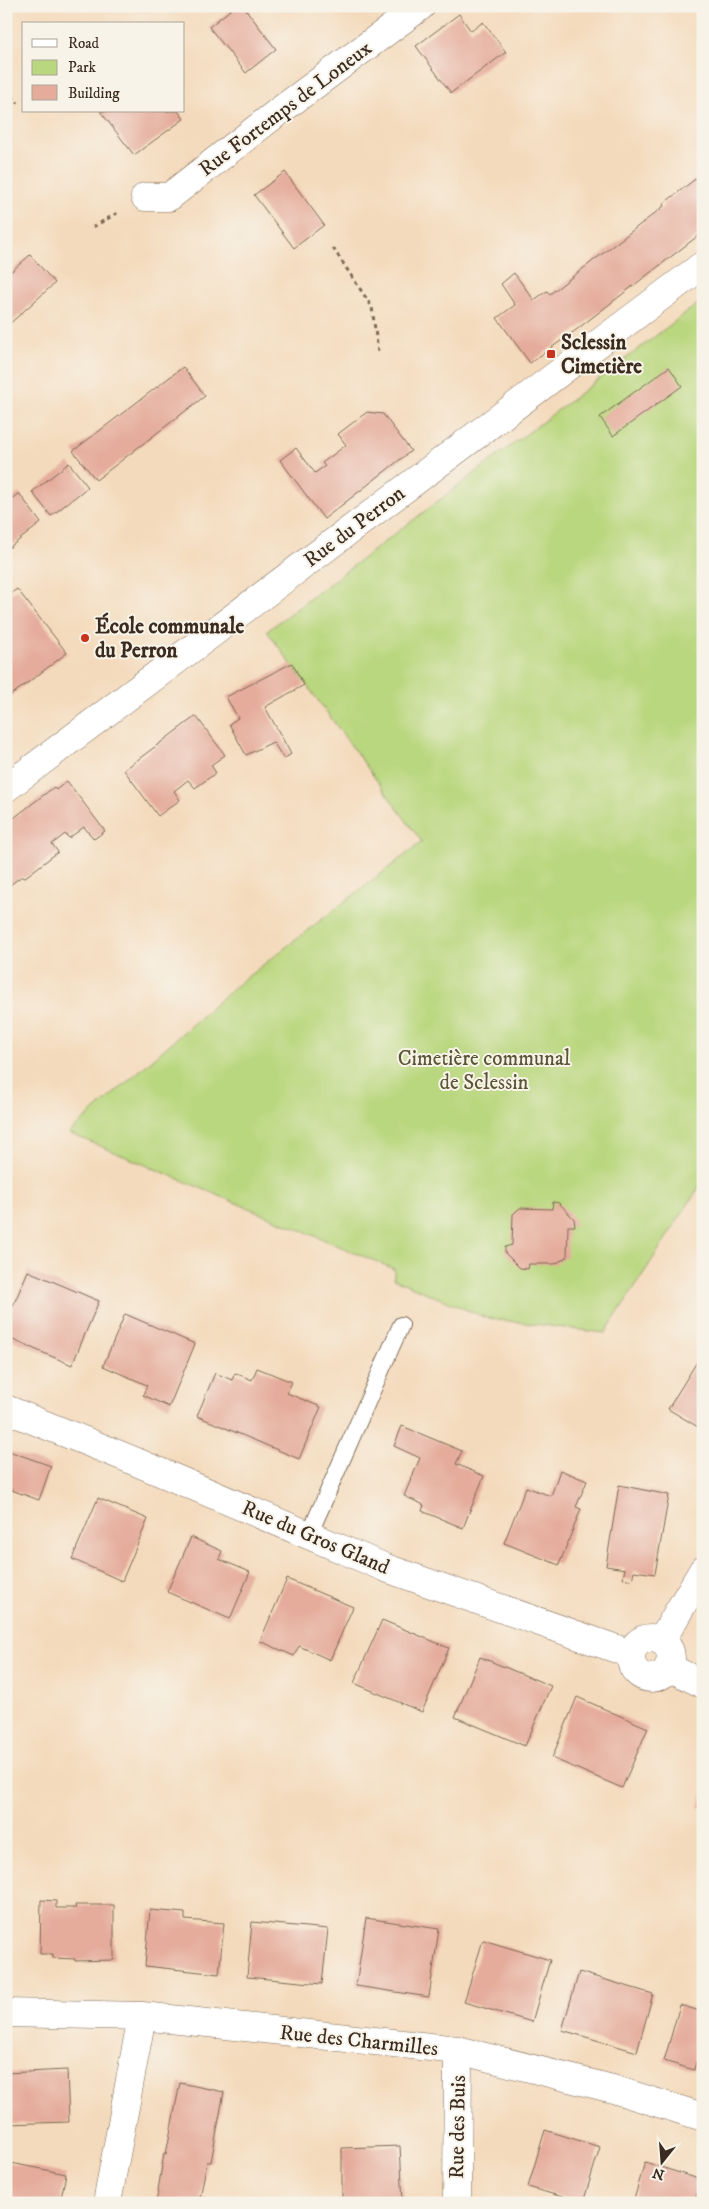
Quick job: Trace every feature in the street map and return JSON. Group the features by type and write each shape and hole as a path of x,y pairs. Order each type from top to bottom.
{"street":[{"name":"Rue Fortemps de Loneux","path":"145,197 169,197 278,112 421,6"},
{"name":"Rue du Perron","path":"6,788 703,264"},
{"name":"Rue du Gros Gland","path":"6,1409 386,1568 631,1654"},
{"path":"661,1640 703,1570"},
{"path":"644,1638 661,1640 666,1645 670,1654 668,1667 660,1676 647,1677 635,1671 631,1663 631,1654 636,1643 644,1638"},
{"path":"668,1667 703,1684"},
{"name":"Rue des Charmilles","path":"6,2013 142,2016 458,2050 613,2089 703,2116"},
{"path":"107,2203 142,2016"},
{"name":"Rue des Buis","path":"457,2203 458,2050"}],"lane":[{"path":"310,1535 401,1325"}],"path":[{"path":"6,90 18,103"},
{"path":"333,248 372,307 378,352"}],"green space":[{"name":"Cimetière communal de Sclessin","path":"703,300 703,1181 605,1333 486,1318 394,1279 394,1269 69,1133 237,985 422,842 267,631"}],"building":[{"path":"235,6 243,6 276,49 246,73 209,27"},
{"path":"459,14 471,31 483,22 506,52 451,93 416,46"},
{"path":"101,112 179,112 184,119 134,155"},
{"path":"285,172 324,225 294,248 254,195"},
{"path":"703,173 703,232 530,363 497,318 515,305 501,284 514,273 534,300 547,291 550,294 664,206 663,204"},
{"path":"30,255 55,283 6,327 6,276"},
{"path":"183,367 205,396 96,480 73,451"},
{"path":"669,367 682,386 613,436 600,417"},
{"path":"367,412 383,414 411,451 324,519 280,460 296,448 315,473 325,466 322,463 346,445 338,434"},
{"path":"69,463 88,487 51,516 32,492"},
{"path":"19,493 41,523 6,550 6,503"},
{"path":"17,589 67,653 6,699 6,597"},
{"path":"292,663 304,685 265,707 291,754 284,759 273,742 246,755 229,724 238,718 226,697"},
{"path":"196,716 225,755 211,765 216,773 195,788 188,780 174,791 180,800 158,816 124,770"},
{"path":"67,781 105,831 94,839 84,827 69,838 65,834 52,844 58,852 24,878 22,876 6,888 6,824 54,787 56,790"},
{"path":"553,1202 559,1203 574,1219 575,1226 568,1226 567,1257 555,1264 529,1264 528,1269 520,1268 505,1253 505,1247 512,1245 513,1214 520,1208 552,1209"},
{"path":"28,1271 99,1301 72,1365 6,1337 6,1322"},
{"path":"125,1314 195,1344 169,1407 143,1395 147,1385 103,1366"},
{"path":"703,1352 703,1430 668,1409"},
{"path":"257,1368 292,1382 287,1393 321,1407 299,1459 197,1416 215,1373 232,1380 235,1373 252,1380"},
{"path":"402,1426 462,1451 456,1464 484,1476 463,1528 422,1511 424,1505 404,1496 420,1458 394,1446"},
{"path":"6,1450 51,1466 39,1500 6,1488"},
{"path":"560,1470 587,1481 576,1507 581,1509 559,1565 504,1543 526,1487 551,1496"},
{"path":"619,1485 669,1495 655,1574 634,1571 632,1580 623,1578 625,1569 606,1566"},
{"path":"98,1498 148,1519 122,1581 72,1559"},
{"path":"191,1537 222,1551 219,1559 250,1572 230,1619 167,1592"},
{"path":"287,1579 353,1607 330,1660 299,1646 294,1656 260,1641"},
{"path":"382,1620 449,1648 422,1712 354,1683"},
{"path":"480,1657 551,1686 525,1746 455,1717"},
{"path":"577,1697 648,1728 622,1788 552,1758"},
{"path":"703,1795 703,1808 699,1807"},
{"path":"41,1900 56,1901 56,1908 76,1908 75,1905 114,1905 114,1960 75,1961 75,1959 53,1958 53,1954 40,1954"},
{"path":"6,1904 10,1904 8,1958 6,1958"},
{"path":"150,1910 185,1913 185,1920 224,1923 219,1974 145,1966"},
{"path":"366,1918 439,1929 429,1997 356,1986"},
{"path":"252,1922 328,1929 322,1984 247,1977"},
{"path":"483,1940 550,1960 532,2022 464,2002"},
{"path":"579,1972 653,1994 637,2052 562,2030"},
{"path":"680,2005 703,2012 703,2065 696,2062 694,2070 664,2061"},
{"path":"67,2070 69,2122 7,2124 6,2073"},
{"path":"180,2083 224,2092 211,2162 207,2162 200,2198 206,2199 206,2203 156,2203 164,2153 166,2154"},
{"path":"545,2130 600,2147 583,2203 528,2187"},
{"path":"400,2146 403,2203 342,2203 342,2148"},
{"path":"6,2162 66,2174 60,2203 6,2203"},
{"path":"645,2162 702,2180 694,2203 633,2203"}],"place":[{"name":"Sclessin Cimetière","path":"551,354"},
{"name":"École communale du Perron","path":"85,638"}]}
